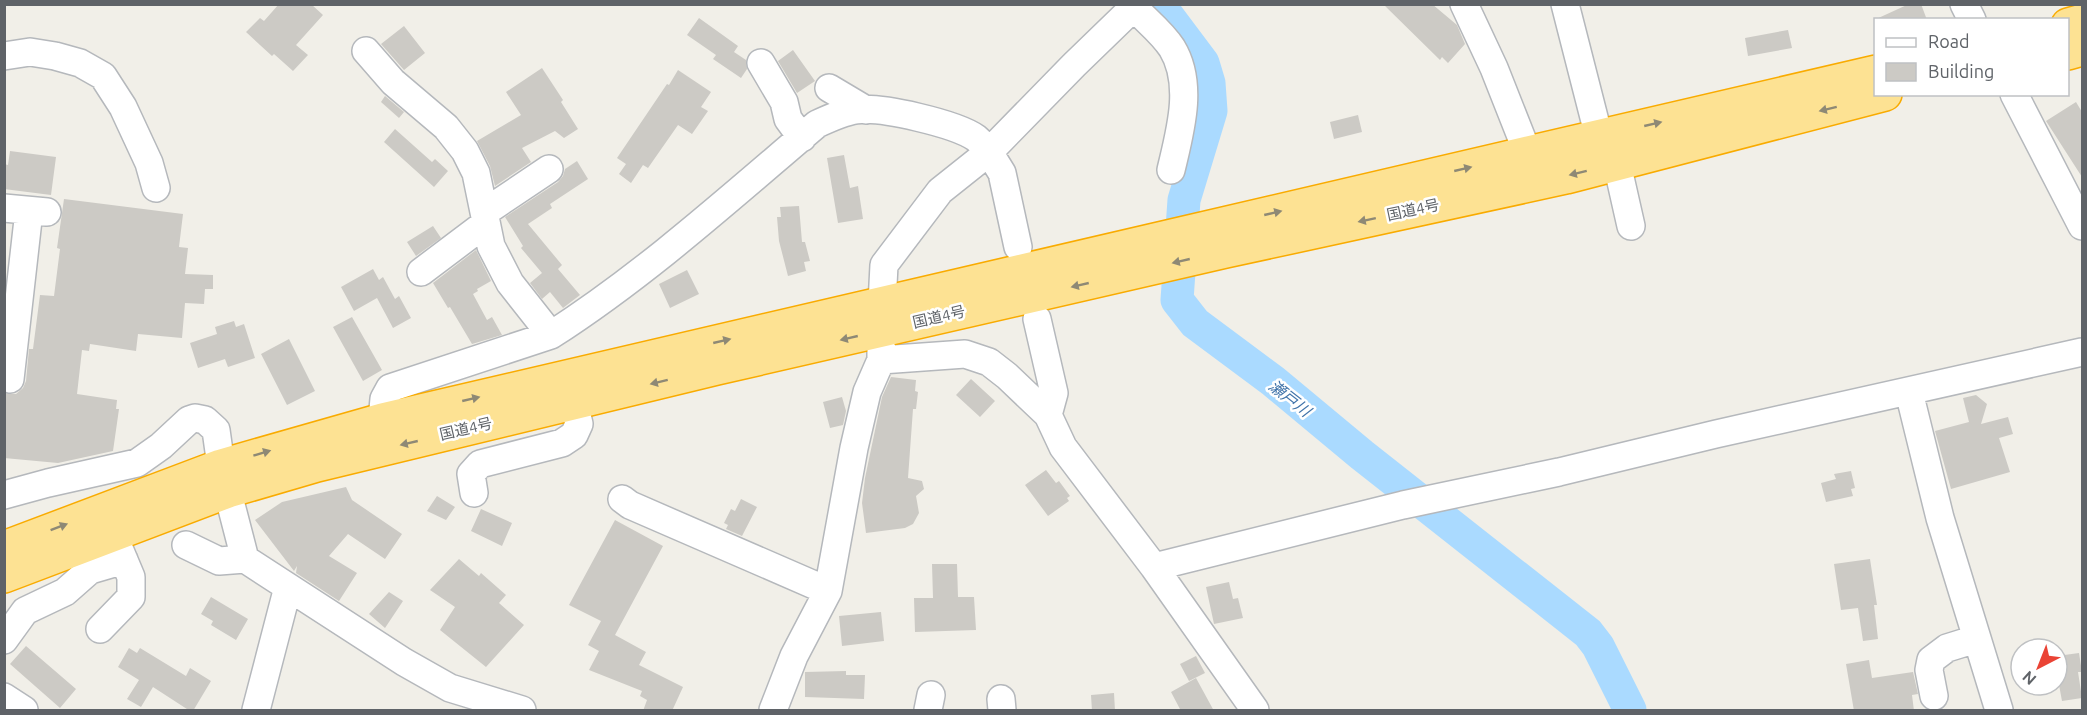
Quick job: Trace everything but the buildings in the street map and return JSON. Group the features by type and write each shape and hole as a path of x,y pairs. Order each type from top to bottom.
{"highway":[{"name":"国道4号","path":"4,576 119,547 224,478 317,465 881,331 1133,259 1221,239 1566,177 1608,150 1874,72"},
{"name":"国道4号","path":"1221,239 1528,154 1608,150 1875,96"},
{"name":"国道4号","path":"4,548 224,478 382,420 881,331"}],"street":[{"path":"1464,4 1494,68 1528,154"},
{"path":"1565,4 1631,226"},
{"path":"1964,4 1971,18"},
{"path":"773,711 794,656 828,591 861,414 881,331 884,265 940,191 988,152 1134,6 1171,47 1183,75 1179,135 1171,170"},
{"path":"366,51 393,82 446,127 465,151 476,173 491,246 510,283 550,335"},
{"path":"4,56 30,52 55,56 80,63 103,76 123,107 149,163 156,188"},
{"path":"761,63 784,102 788,119 802,138"},
{"path":"829,88 866,110"},
{"path":"2015,96 2082,226"},
{"path":"382,420 384,399 390,388 550,335 598,304 657,259 818,124 857,110 880,110 957,129 978,139 1002,173 1018,247"},
{"path":"421,272 485,217 549,169"},
{"path":"9,367 11,318 27,210"},
{"path":"1037,320 1054,393 1048,416"},
{"path":"881,331 980,358 998,368 1048,416 1064,447 1154,567 1255,711"},
{"path":"1154,567 1403,505 1559,472 1716,434 2082,352"},
{"path":"1909,392 1940,518 1999,711"},
{"path":"474,493 471,474 480,464 562,444 571,439 579,424 574,403"},
{"path":"4,495 137,463 161,446 183,425 195,418 205,420 216,430 224,478 245,559 404,662 449,699 522,711"},
{"path":"622,499 630,505 828,591"},
{"path":"186,545 213,569 245,559"},
{"path":"4,640 25,611 65,592 119,547 131,577 131,597 100,629"},
{"path":"256,711 288,587"},
{"path":"1934,696 1929,670 1930,660 1947,648 1976,639"},
{"path":"4,697 24,711"}],"waterway":[{"name":"瀬戸川","path":"1157,4 1203,63 1209,83 1211,111 1184,200 1177,300 1195,323 1273,381 1362,455 1588,633 1598,646 1630,710"}]}
